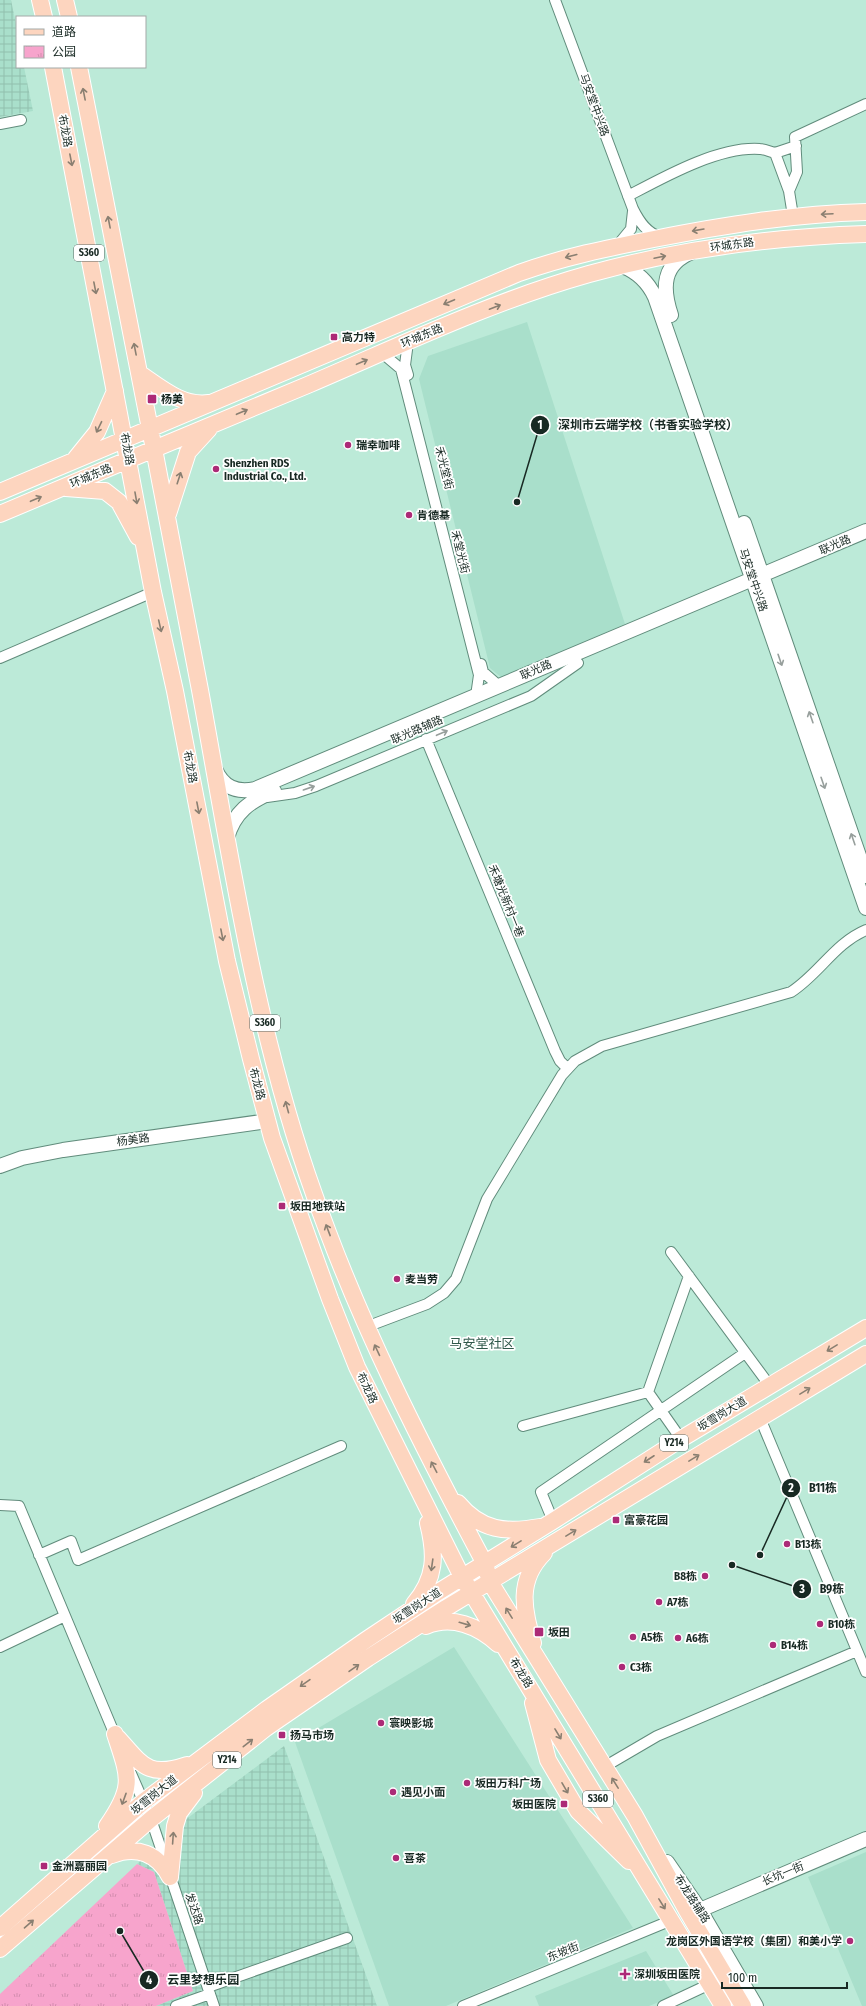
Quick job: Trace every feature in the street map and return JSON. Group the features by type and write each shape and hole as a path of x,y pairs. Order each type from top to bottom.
{"main road":[{"path":"40,0 44,16"},
{"path":"65,0 69,16"},
{"name":"布龙路","path":"53,68 129,460 145,551 175,691 227,961 268,1121 300,1217 354,1360 462,1577 723,2006"},
{"name":"布龙路","path":"79,68 155,449 227,838 255,979 288,1112 314,1194 366,1328 413,1428 485,1564 490,1582 635,1816 687,1911 743,2006"},
{"name":"环城东路","path":"0,492 519,273 569,256 746,222 793,216 866,212"},
{"name":"环城东路","path":"0,514 408,342 524,295 622,266 698,250 740,243 814,236 866,234"},
{"path":"139,373 179,398 199,403 213,402"},
{"path":"73,461 97,432 115,391"},
{"path":"167,516 188,452 213,424"},
{"path":"62,488 105,491 119,502 145,551"},
{"name":"坂雪岗大道","path":"0,1928 143,1802 267,1709 406,1613 462,1577 485,1564 681,1439 866,1328"},
{"name":"坂雪岗大道","path":"0,1949 151,1819 266,1728 401,1637 471,1593 866,1354"},
{"path":"443,1484 462,1508 476,1520 491,1528 507,1530 550,1523"},
{"path":"406,1613 419,1598 429,1582 434,1555 432,1538 422,1499"},
{"path":"537,1659 524,1605 524,1586 531,1570 542,1555 555,1543"},
{"path":"401,1637 430,1624 446,1621 457,1622 471,1626 487,1634 510,1655"},
{"path":"529,1686 548,1760 578,1811 646,1878"},
{"path":"115,1734 141,1763 151,1769 170,1771 200,1760"},
{"path":"93,1846 122,1804 126,1792 126,1768 115,1734"},
{"path":"170,1877 174,1832 177,1819 183,1807 209,1774"},
{"path":"102,1860 120,1851 141,1851 159,1860 170,1877"}],"street":[{"name":"马安堂中兴路","path":"555,0 633,209 644,226 654,234 663,237"},
{"path":"789,191 798,172 795,137 866,104"},
{"path":"0,124 21,120"},
{"path":"628,196 671,174 736,150 762,149 775,154 796,146"},
{"path":"775,154 789,191 793,216"},
{"name":"马安堂中兴路","path":"617,246 631,229 633,209"},
{"name":"马安堂中兴路","path":"698,250 688,254 673,266 665,283 666,300 866,908"},
{"name":"马安堂中兴路","path":"622,266 639,274 646,281 655,297 866,876"},
{"name":"禾光堂街","path":"408,342 405,365 483,672 499,686"},
{"name":"禾堂光街","path":"382,353 401,368 479,675 476,696"},
{"name":"联光路","path":"227,838 236,817 242,809 257,798 578,663 759,582 866,532"},
{"name":"联光路","path":"214,767 220,779 230,788 239,791 255,789 499,686 759,582 866,542"},
{"path":"0,658 153,592"},
{"name":"联光路辅路","path":"257,798 295,793 316,786 531,696 578,663"},
{"name":"禾塘光新村一巷","path":"426,739 555,1051 560,1061 567,1068"},
{"path":"366,1328 427,1304 444,1294 456,1279 487,1199 567,1068 587,1052 602,1046 791,992 804,984 846,941 866,930"},
{"name":"杨美路","path":"0,1166 22,1158 63,1150 268,1121"},
{"path":"671,1252 770,1386"},
{"path":"648,1392 689,1276"},
{"path":"550,1523 541,1492 745,1353"},
{"path":"648,1392 681,1439"},
{"path":"523,1426 648,1392"},
{"path":"760,1418 866,1672"},
{"path":"39,1555 71,1541 78,1560 341,1446"},
{"name":"发达路","path":"0,1505 19,1506 151,1819 214,2006"},
{"path":"0,1647 65,1616"},
{"path":"604,1766 657,1736 857,1650"},
{"name":"布龙路辅路","path":"635,1816 700,1910 756,2006"},
{"name":"长坑一街","path":"700,1910 866,1839"},
{"name":"东坡街","path":"463,2006 672,1920"},
{"path":"176,2006 209,1990 347,1938"},
{"path":"663,2006 710,1984"}],"shaded area":[{"path":"0,0 11,0 16,24 16,68 24,68 33,111 0,117"},
{"path":"527,322 625,624 502,678 490,668 419,379 428,356"},
{"path":"454,1647 633,1928 446,2006 389,2006 295,1742"},
{"path":"284,1746 377,2006 156,2006 193,1991 154,1872 137,1864 177,1826"},
{"name":"龙岗区外国语学校（集团）和美小学","path":"866,1852 866,2006 862,2006 808,1877"},
{"name":"深圳坂田医院","path":"646,1951 674,1996 649,2006 539,2006 535,1996"}],"green space":[{"path":"137,1864 154,1872 193,1991 156,2006 0,2006 0,1994"}],"place":[{"name":"高力特","path":"334,337"},
{"name":"杨美","path":"152,399"},
{"name":"瑞幸咖啡","path":"348,445"},
{"name":"Shenzhen RDS Industrial Co., Ltd.","path":"216,469"},
{"name":"深圳市云端学校（书香实验学校）","path":"517,502"},
{"name":"肯德基","path":"409,515"},
{"name":"坂田地铁站","path":"282,1206"},
{"name":"麦当劳","path":"397,1279"},
{"name":"富豪花园","path":"616,1520"},
{"name":"B13栋","path":"787,1544"},
{"name":"B11栋","path":"760,1555"},
{"name":"B9栋","path":"732,1565"},
{"name":"B8栋","path":"705,1576"},
{"name":"A7栋","path":"659,1602"},
{"name":"B10栋","path":"820,1624"},
{"name":"坂田","path":"539,1632"},
{"name":"A5栋","path":"633,1637"},
{"name":"A6栋","path":"678,1638"},
{"name":"B14栋","path":"773,1645"},
{"name":"C3栋","path":"622,1667"},
{"name":"寰映影城","path":"381,1723"},
{"name":"扬马市场","path":"282,1735"},
{"name":"坂田万科广场","path":"467,1783"},
{"name":"遇见小面","path":"393,1792"},
{"name":"坂田医院","path":"564,1804"},
{"name":"喜茶","path":"396,1858"},
{"name":"金洲嘉丽园","path":"44,1866"},
{"name":"云里梦想乐园","path":"120,1931"},
{"name":"龙岗区外国语学校（集团）和美小学","path":"850,1941"},
{"name":"深圳坂田医院","path":"625,1974"}],"district":[{"name":"马安堂社区","path":"482,1343"}]}
